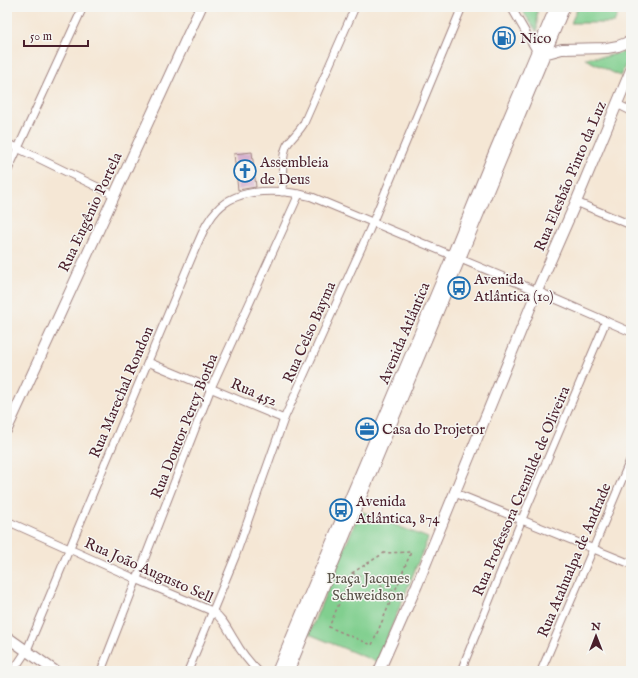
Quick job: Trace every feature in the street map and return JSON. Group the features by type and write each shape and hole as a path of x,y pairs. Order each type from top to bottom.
{"main road":[{"name":"Avenida Atlântica","path":"541,53 556,7"},
{"name":"Avenida Atlântica","path":"288,671 368,469 498,155 541,53 564,7"},
{"name":"Avenida Atlântica","path":"278,671 368,469"}],"street":[{"path":"7,172 82,7"},
{"name":"Rua Eugênio Portela","path":"7,429 201,7"},
{"path":"282,192 284,156 286,148 302,128 355,7"},
{"name":"Rua Celso Bayma","path":"188,671 235,557 284,419 373,222 462,7"},
{"path":"510,7 541,53 562,49 607,48 631,41"},
{"name":"Rua Elesbão Pinto da Luz","path":"379,671 417,585 537,290 576,202 631,70"},
{"path":"617,104 631,111"},
{"path":"7,143 114,195"},
{"name":"Rua Marechal Rondon","path":"13,671 27,650 196,247 214,214 223,204 237,196 259,192 282,192 299,194 320,200 537,290 631,332"},
{"name":"Rua Doutor Percy Borba","path":"101,671 211,388 299,194"},
{"path":"576,202 631,224"},
{"name":"Rua Professora Cremilde de Oliveira","path":"461,671 522,519 606,321"},
{"name":"Rua 452","path":"148,362 284,419"},
{"name":"Rua Atahualpa de Andrade","path":"541,671 631,458"},
{"path":"455,493 631,564"},
{"name":"Rua João Augusto Sell","path":"7,521 69,548 136,580 212,611 222,621 246,659 258,671"},
{"path":"7,636 55,671"}],"path":[{"path":"411,552 395,591 372,645 329,627 352,573 384,553 411,552"},
{"path":"352,573 395,591"}],"green space":[{"path":"520,7 537,7 537,32"},
{"path":"578,7 621,7 614,23 571,23"},
{"path":"631,50 631,54 620,76 585,59 590,57 604,57"},
{"name":"Praça Jacques Schweidson","path":"360,511 428,538 377,662 309,634"}],"building":[{"name":"Assembleia de Deus","path":"252,152 256,187 238,190 234,154"}],"place":[{"name":"Nico","path":"504,38"},
{"name":"Assembleia de Deus","path":"245,171"},
{"name":"Avenida Atlântica (10)","path":"459,288"},
{"name":"Casa do Projetor","path":"367,429"},
{"name":"Avenida Atlântica, 874","path":"341,510"}]}
